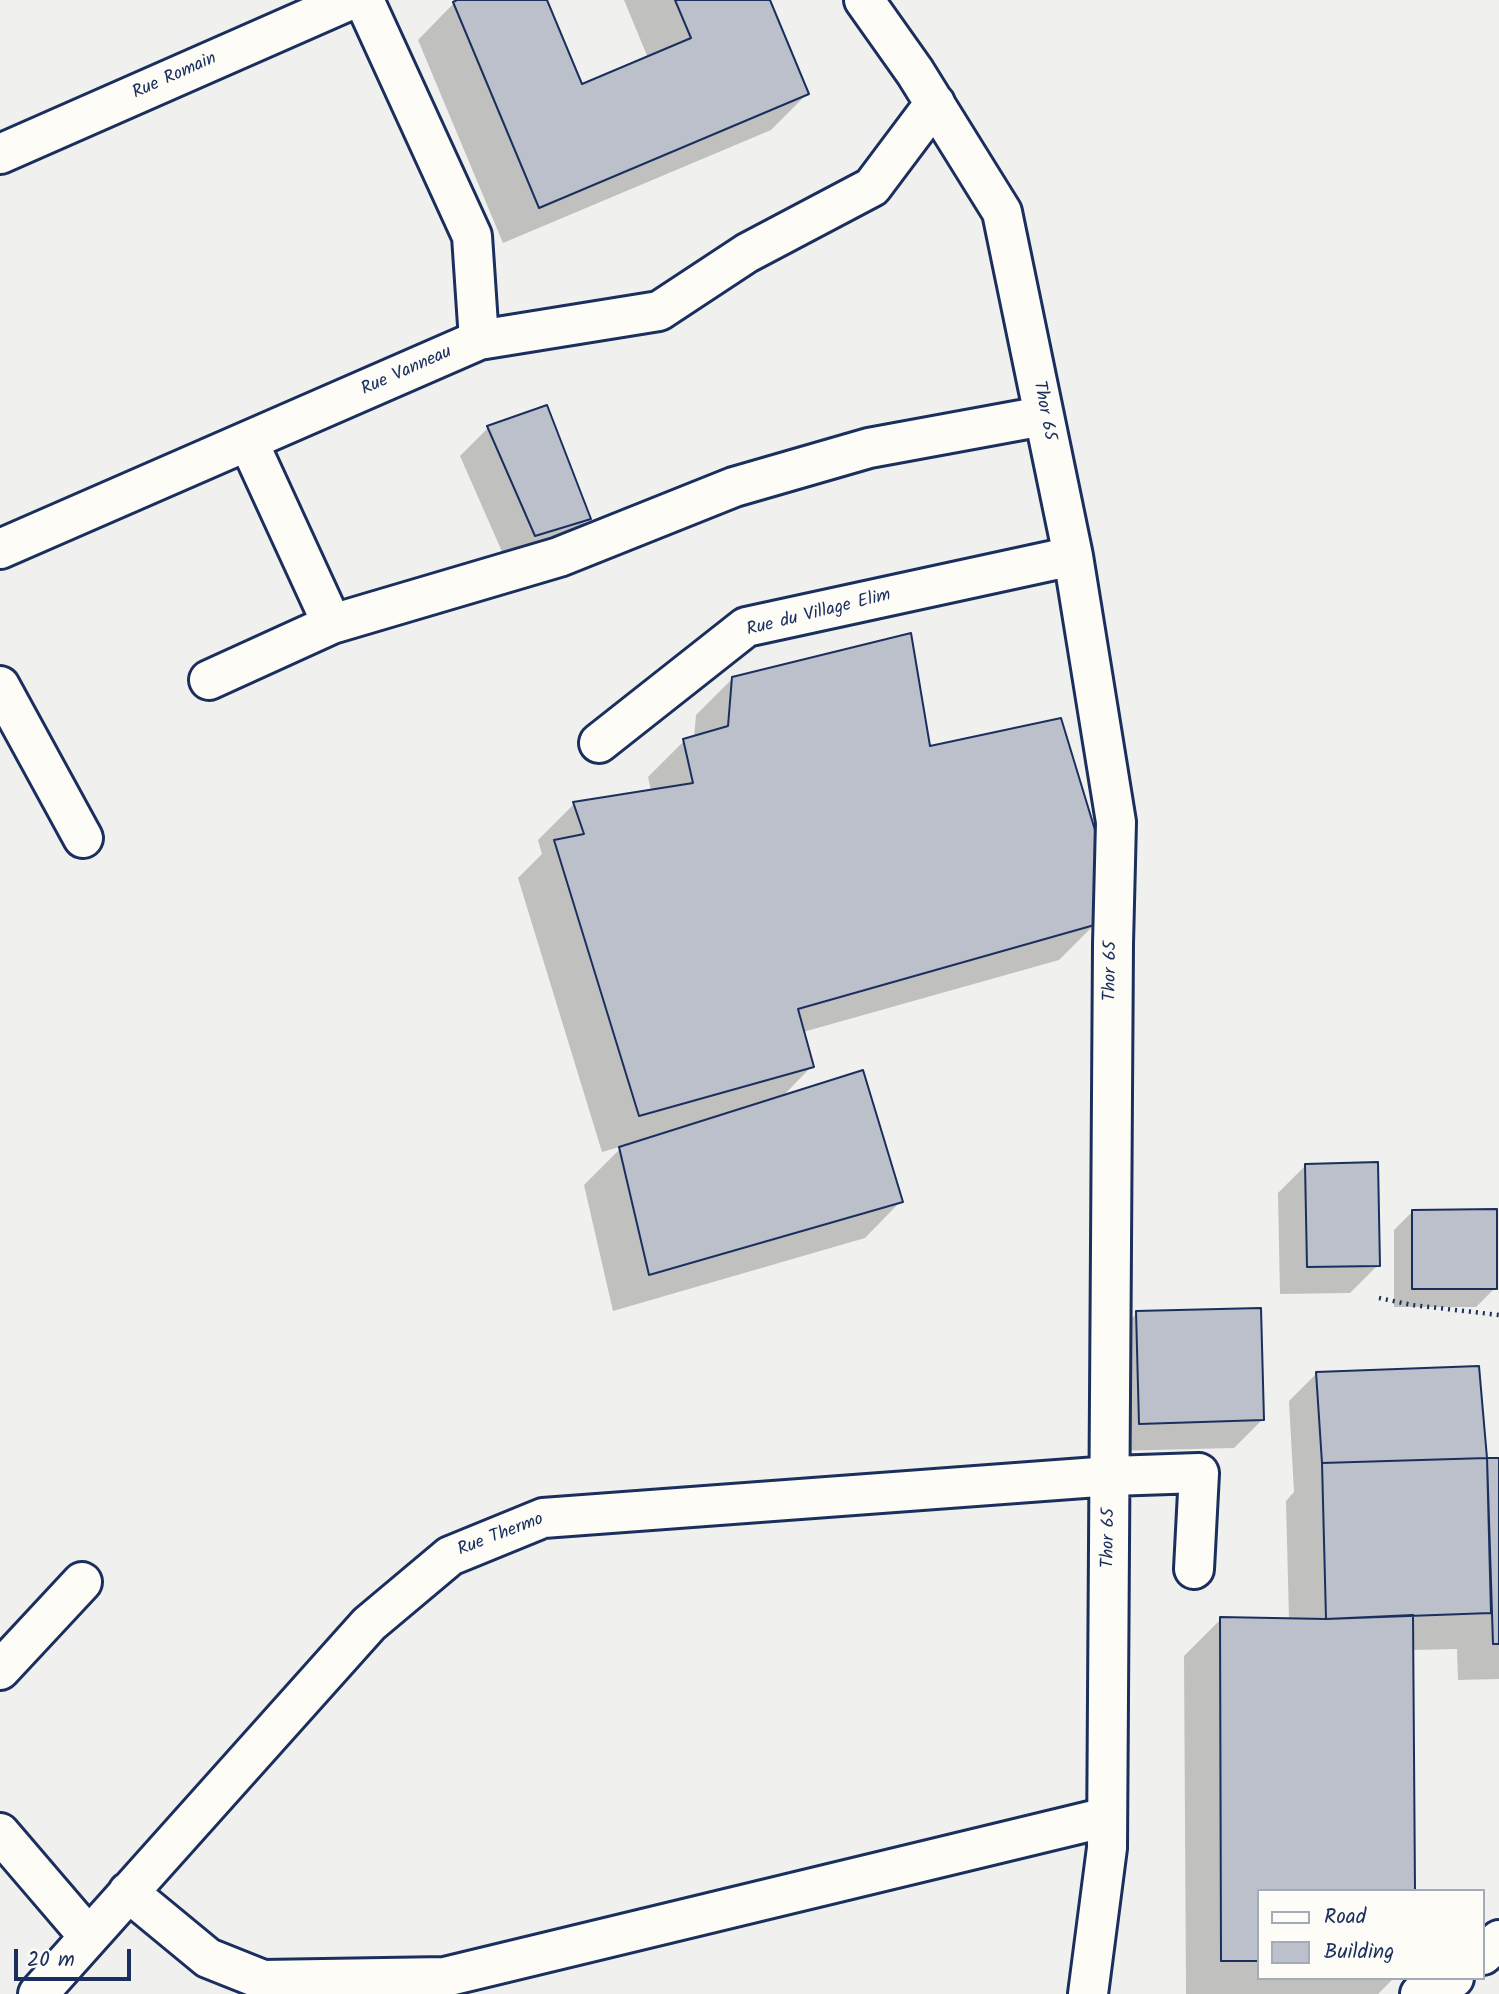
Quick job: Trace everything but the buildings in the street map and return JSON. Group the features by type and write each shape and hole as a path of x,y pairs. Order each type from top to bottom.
{"street":[{"name":"Rue Romain","path":"0,154 350,0"},
{"path":"364,0 472,236 480,340"},
{"name":"Thor 65","path":"863,0 915,72 1002,212 1073,556 1116,822 1112,984 1107,1848 1088,1994"},
{"name":"Rue Vanneau","path":"0,549 480,340 659,311 747,253 872,187 935,103"},
{"path":"209,680 332,624 559,557 734,486 869,448 1043,416"},
{"path":"248,441 332,624"},
{"name":"Rue du Village Elim","path":"599,743 746,628 1073,556"},
{"path":"0,686 83,838"},
{"name":"Rue Thermo","path":"37,1994 369,1624 450,1556 542,1518 1111,1476 1199,1473 1195,1569"},
{"path":"0,1670 82,1582"},
{"path":"128,1892 208,1958 263,1980 445,1978 1107,1817"},
{"path":"0,1833 89,1937"},
{"path":"1485,1953 1499,1940"},
{"path":"1420,1994 1450,1980"}],"path":[{"path":"1379,1298 1412,1305 1499,1315"}]}
